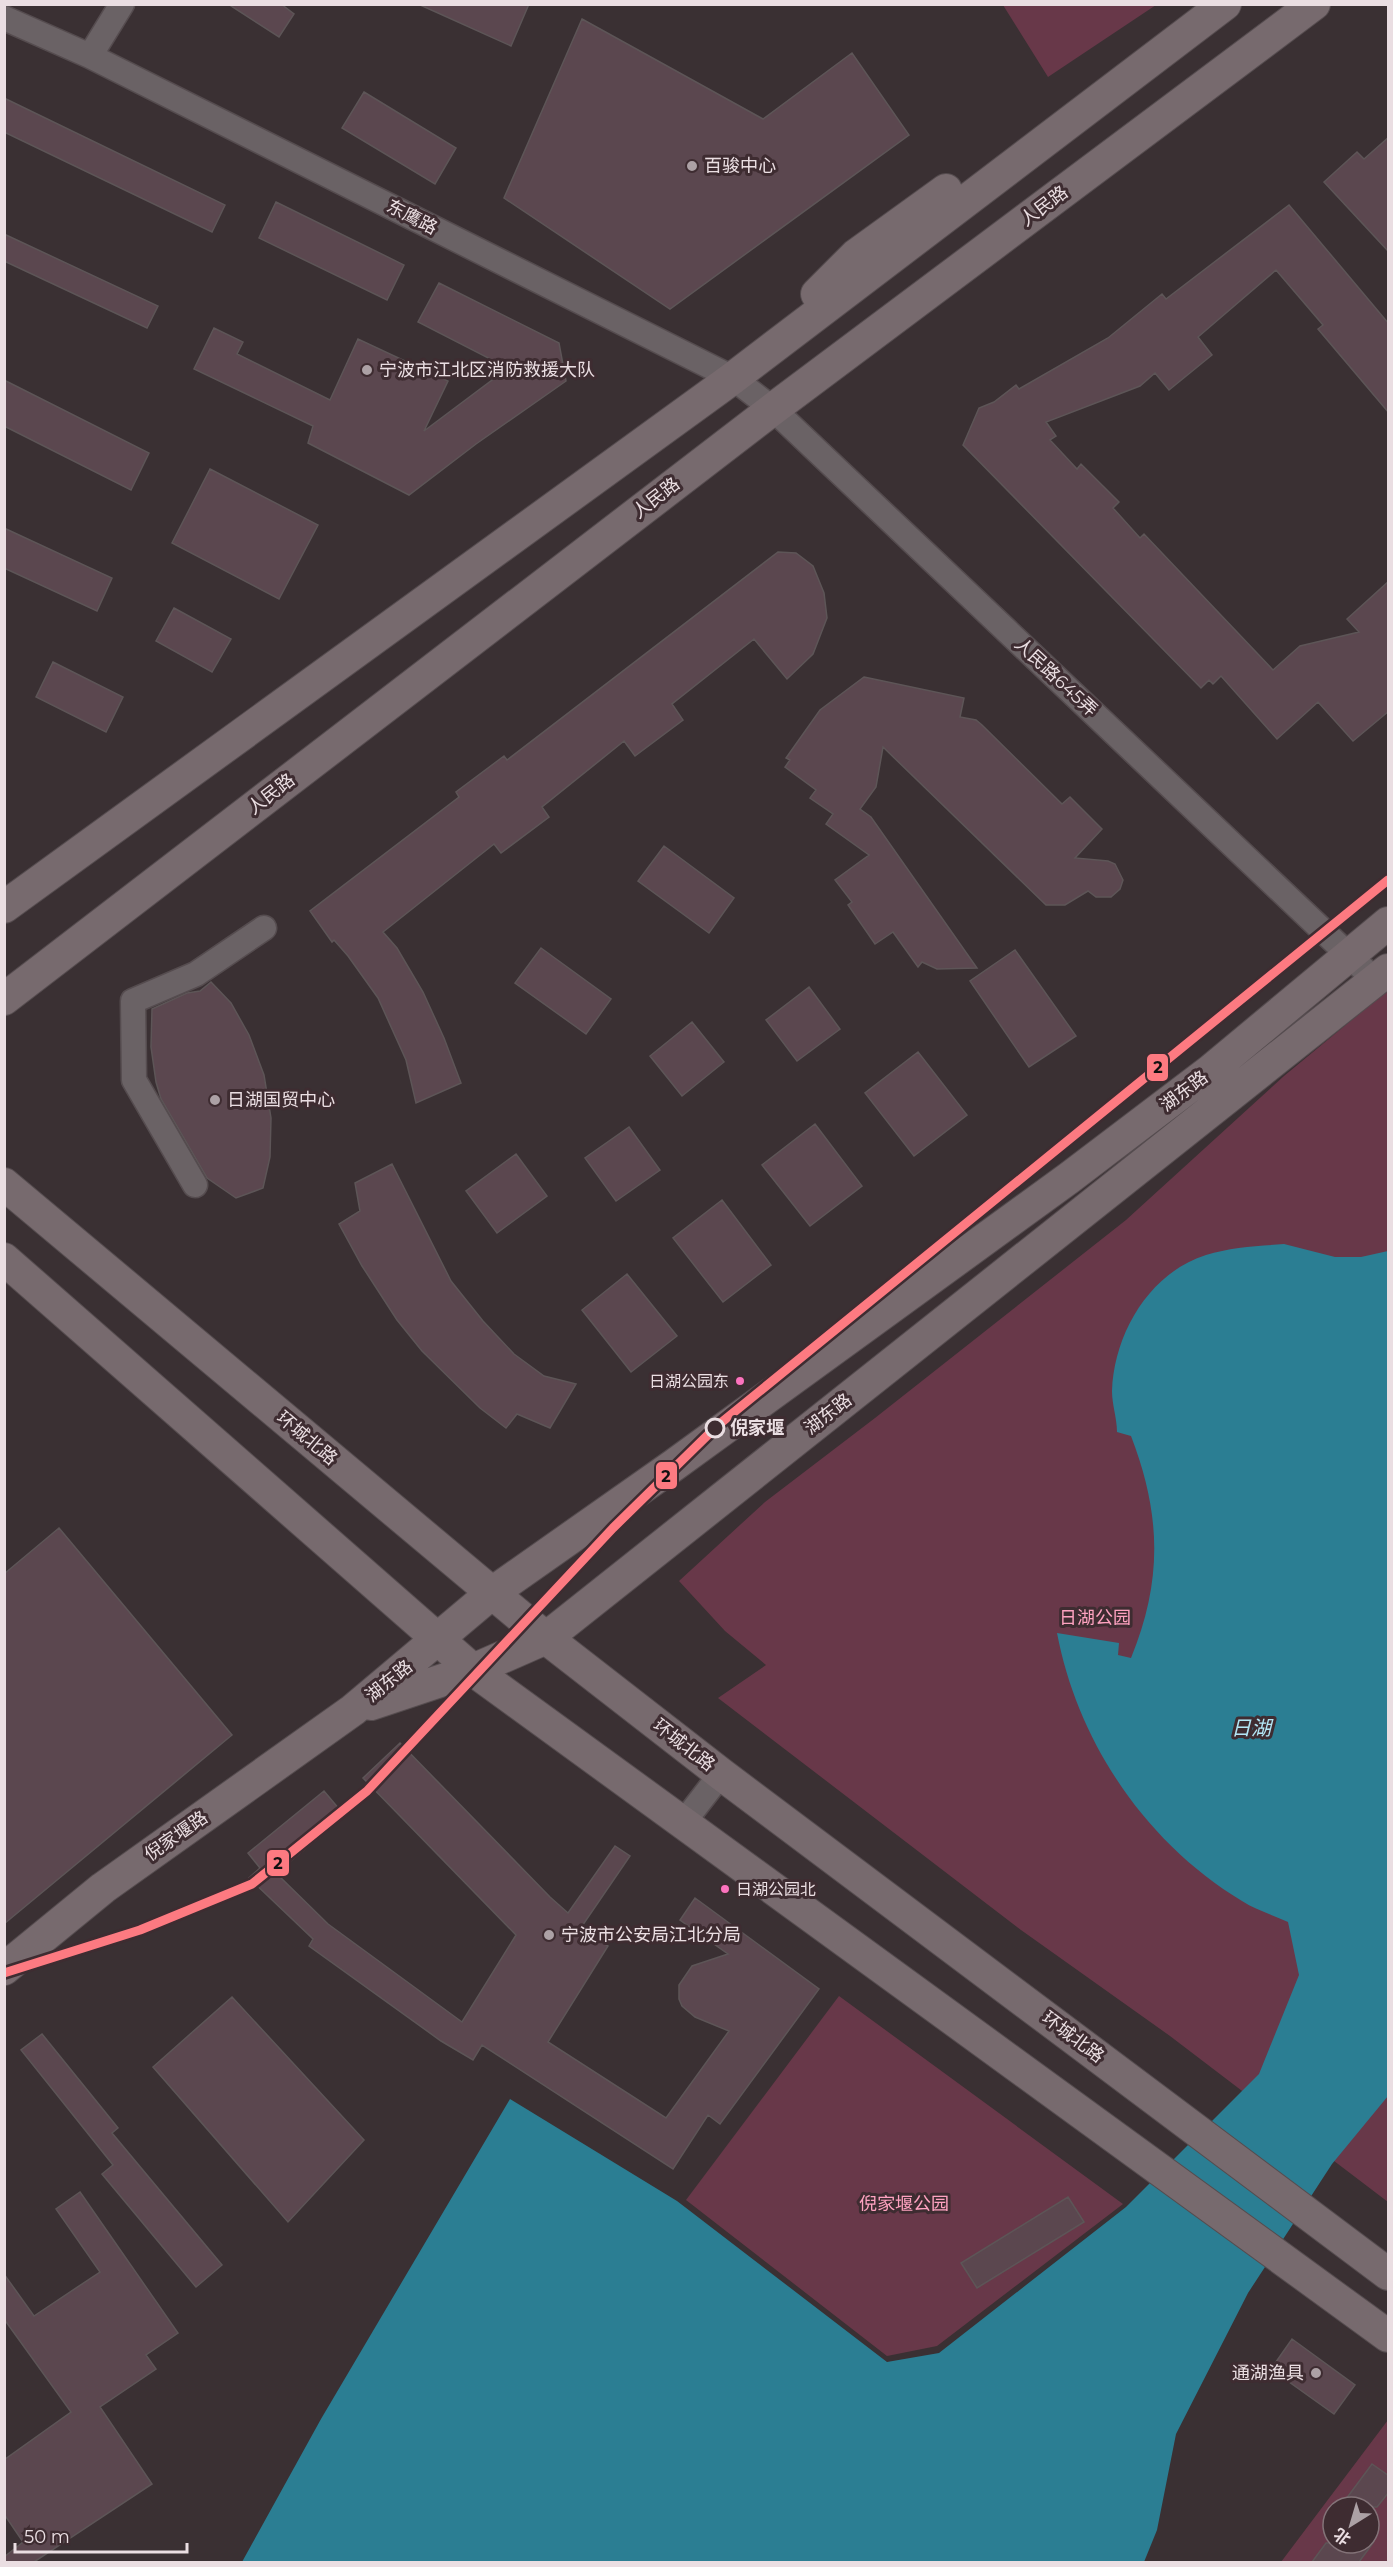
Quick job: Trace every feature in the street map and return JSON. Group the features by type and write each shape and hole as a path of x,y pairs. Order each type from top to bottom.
{"main road":[{"path":"733,378 856,255 1206,4"},
{"path":"4,907 733,378 1226,4"},
{"name":"人民路","path":"4,999 773,409 1314,4"},
{"name":"湖东路","path":"353,1710 438,1641 492,1593 674,1465 1069,1178 1210,1071 1389,923"},
{"name":"湖东路","path":"353,1710 473,1670 546,1638 1382,975"},
{"name":"环城北路","path":"4,1184 546,1638 721,1774 1389,2274"},
{"path":"4,1259 473,1670 1389,2336"},
{"name":"倪家堰路","path":"4,1970 103,1888 353,1710"}],"street":[{"path":"90,56 122,4"},
{"name":"东鹰路","path":"4,18 90,56 733,378"},
{"name":"人民路645弄","path":"733,378 773,409 1350,956 1382,975"},
{"path":"195,1185 134,1080 133,1001 196,974 264,928"},
{"path":"683,1823 721,1774"}],"green space":[{"path":"1003,5 1156,5 1048,77"},
{"name":"日湖公园","path":"1388,990 1388,2202 1170,2036 1021,1930 718,1698 766,1665 725,1631 679,1581 765,1502 1126,1220 1284,1076"},
{"name":"倪家堰公园","path":"839,1996 1123,2204 937,2346 887,2356 686,2200"},
{"path":"1388,2420 1388,2562 1281,2562 1321,2509 1321,2555 1381,2555 1381,2495 1331,2495"}],"water":[{"name":"日湖","path":"1284,1244 1335,1257 1361,1257 1388,1251 1388,2096 1332,2164 1248,2293 1176,2434 1157,2530 1144,2562 242,2562 321,2419 510,2099 677,2201 887,2362 939,2353 1126,2207 1259,2074 1299,1975 1288,1922 1247,1904 1207,1877 1147,1820 1121,1786 1099,1751 1081,1713 1067,1674 1057,1633 1119,1643 1118,1655 1131,1658 1149,1601 1153,1574 1153,1520 1141,1465 1131,1436 1117,1432 1112,1391 1114,1370 1120,1348 1138,1308 1168,1276 1206,1255 1245,1247"}],"building":[{"path":"228,4 281,4 294,14 279,37"},
{"path":"418,4 529,4 511,46"},
{"name":"百骏中心","path":"582,19 763,119 852,53 909,135 670,309 504,198"},
{"path":"364,92 456,148 435,184 342,128"},
{"path":"4,98 225,205 212,232 4,132"},
{"path":"1389,137 1389,252 1324,182 1357,152 1364,159"},
{"path":"276,202 404,265 387,300 259,238"},
{"path":"1289,205 1389,324 1389,413 1318,329 1323,325 1276,270 1198,337 1212,355 1169,390 1155,373 1140,386 1046,422 1056,436 1050,440 1077,469 1081,464 1119,502 1113,508 1140,538 1144,534 1273,670 1300,646 1359,632 1347,619 1389,581 1389,711 1353,741 1318,702 1277,739 1221,676 1213,684 1209,680 1201,688 963,445 979,408 994,402 1016,385 1019,389 1108,338 1162,294 1166,299"},
{"path":"4,234 158,306 147,328 4,261"},
{"path":"439,283 559,343 566,381 476,444 409,495 308,443 313,426 194,369 214,328 243,342 237,354 330,400 358,339 448,381 424,431 508,368 418,322"},
{"path":"4,380 149,453 131,490 4,426"},
{"path":"210,469 318,525 279,599 172,543"},
{"path":"4,528 112,578 97,611 4,568"},
{"path":"778,552 796,553 813,566 824,593 827,618 813,654 787,679 754,639 672,704 683,720 635,756 624,741 542,807 549,817 501,853 494,844 383,932 397,948 423,992 461,1083 416,1103 406,1060 378,998 348,956 334,940 332,942 310,911 459,797 456,792 504,756 507,760"},
{"path":"174,608 231,639 212,672 156,641"},
{"path":"53,662 123,697 106,732 36,697"},
{"path":"864,677 964,698 960,717 976,720 1062,804 1070,797 1102,829 1075,858 1108,861 1115,864 1123,880 1120,889 1111,897 1096,897 1088,891 1065,905 1046,905 883,747 876,787 860,809 871,817 977,968 937,969 922,962 918,967 893,932 875,944 848,905 852,902 835,880 869,855 826,824 833,814 810,798 816,790 785,767 790,760 786,758 820,710"},
{"path":"664,846 734,898 709,933 638,881"},
{"path":"541,948 611,999 586,1034 515,983"},
{"path":"1015,950 1076,1036 1029,1067 970,981"},
{"name":"日湖国贸中心","path":"211,982 231,1003 249,1035 264,1075 271,1118 270,1157 263,1188 236,1198 207,1178 161,1099 151,1047 152,1009 187,993 200,991"},
{"path":"809,987 840,1029 797,1061 766,1020"},
{"path":"692,1022 724,1062 682,1096 650,1056"},
{"path":"918,1052 967,1115 914,1156 865,1093"},
{"path":"815,1124 862,1186 810,1226 762,1165"},
{"path":"629,1127 660,1170 616,1201 585,1158"},
{"path":"516,1154 547,1196 497,1233 466,1191"},
{"path":"392,1164 451,1281 483,1321 514,1354 544,1376 576,1384 550,1428 517,1414 506,1428 480,1408 422,1351 397,1320 362,1266 339,1224 360,1211 355,1183"},
{"path":"722,1200 771,1265 723,1302 673,1238"},
{"path":"627,1274 677,1336 631,1372 582,1310"},
{"path":"59,1528 232,1735 4,1924 4,1574"},
{"path":"400,1743 568,1913 615,1846 630,1856 580,1929 608,1946 548,2042 666,2118 729,2031 695,2017 682,2006 679,1999 679,1985 692,1966 728,1954 680,1920 695,1898 819,1989 720,2124 708,2115 673,2169 482,2045 473,2060 441,2041 309,1946 313,1939 249,1878 260,1868 248,1853 324,1791 345,1816 276,1873 328,1924 462,2022 516,1935 363,1778"},
{"path":"232,1997 364,2140 288,2222 153,2067"},
{"path":"42,2034 118,2128 112,2133 222,2265 196,2287 102,2174 113,2165 21,2050"},
{"path":"80,2192 178,2333 146,2355 156,2369 100,2407 152,2484 34,2562 4,2562 4,2557 23,2542 4,2514 4,2460 71,2412 4,2319 4,2274 34,2316 100,2272 56,2209"},
{"path":"1068,2197 1084,2222 977,2288 961,2263"},
{"path":"1292,2339 1355,2385 1334,2414 1271,2369"},
{"path":"1372,2464 1389,2476 1389,2492 1381,2502 1381,2495 1349,2495"},
{"path":"1321,2550 1321,2555 1364,2555 1359,2562 1312,2562"}],"transit line":[{"name":"2","path":"4,1973 140,1930 252,1884 367,1791 613,1528 717,1426 1388,880"}],"place":[{"name":"百骏中心","path":"692,166"},
{"name":"宁波市江北区消防救援大队","path":"367,370"},
{"name":"日湖国贸中心","path":"215,1100"},
{"name":"日湖公园东","path":"740,1381"},
{"name":"倪家堰","path":"715,1428"},
{"name":"日湖公园北","path":"725,1889"},
{"name":"宁波市公安局江北分局","path":"549,1935"},
{"name":"通湖渔具","path":"1316,2373"}]}
